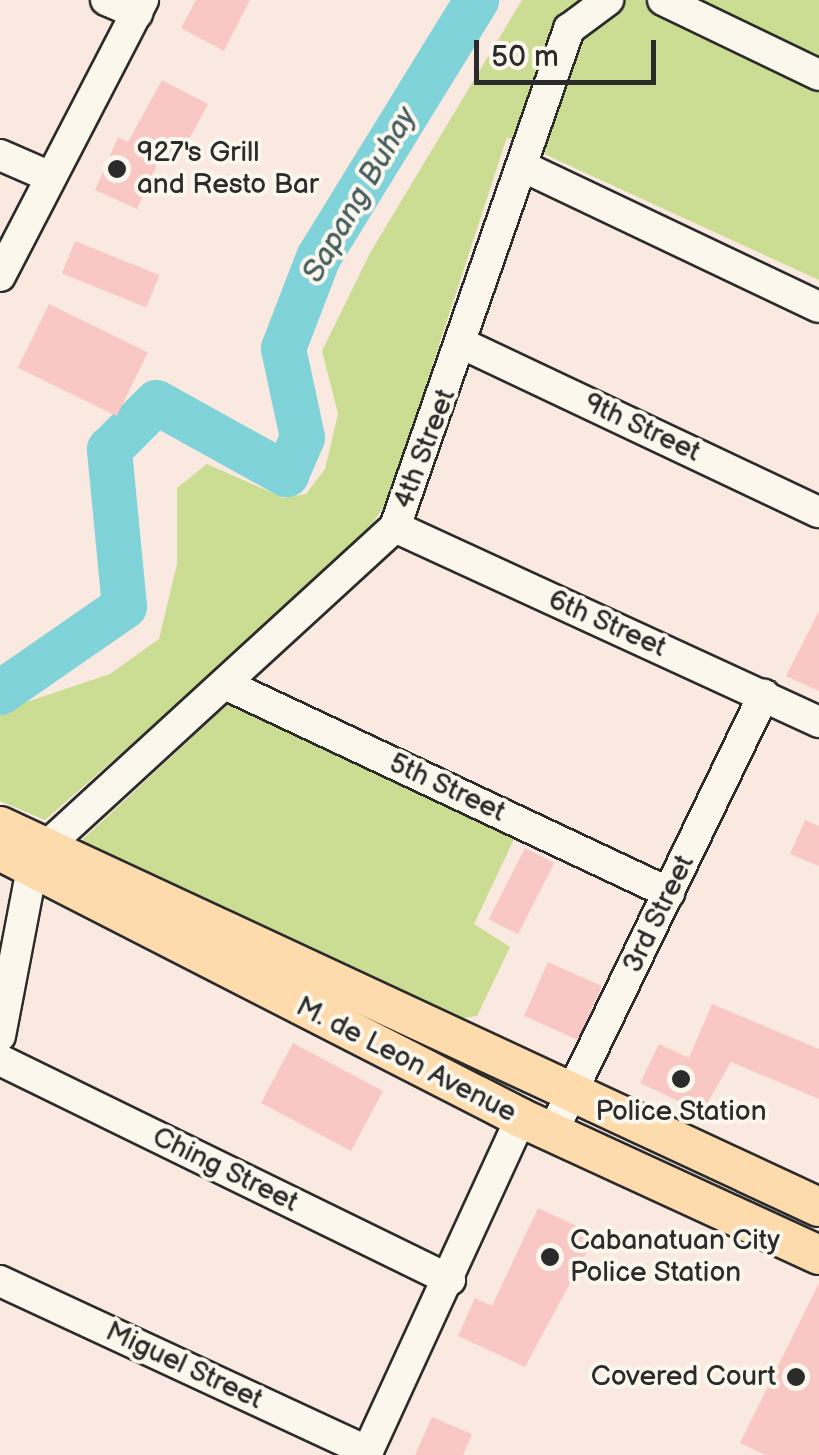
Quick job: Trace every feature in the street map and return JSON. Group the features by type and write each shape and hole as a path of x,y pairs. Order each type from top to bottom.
{"main road":[{"name":"M. de Leon Avenue","path":"0,826 27,855 536,1126 819,1255"},
{"name":"M. de Leon Avenue","path":"27,855 573,1091 819,1207"}],"street":[{"path":"0,276 48,176 140,6 106,0"},
{"name":"4th Street","path":"27,855 225,684 394,527 465,344 569,28 608,0"},
{"path":"663,0 819,75"},
{"path":"0,156 48,176"},
{"path":"526,168 819,307"},
{"name":"9th Street","path":"465,344 819,512"},
{"name":"6th Street","path":"394,527 819,722"},
{"name":"5th Street","path":"225,684 669,893"},
{"name":"3rd Street","path":"367,1453 450,1280 536,1126 573,1091 764,694"},
{"path":"0,1036 27,855"},
{"name":"Ching Street","path":"0,1060 450,1280"},
{"name":"Miguel Street","path":"0,1281 367,1453"}],"green space":[{"path":"522,0 819,0 819,280 507,137 389,498 359,545 45,820 0,801 0,711 110,674 159,639 177,564 177,488 207,464 284,498 306,494 325,469 338,414 322,351 370,253"},
{"path":"230,702 514,839 474,924 510,947 477,1016 456,1019 81,841"}],"building":[{"path":"196,0 250,0 224,51 181,28"},
{"path":"162,80 208,104 179,158 164,149 137,209 95,190 118,137 128,142"},
{"path":"75,241 159,275 146,308 62,273"},
{"path":"49,304 148,352 117,416 18,368"},
{"path":"819,611 819,691 786,676"},
{"path":"805,820 819,826 819,866 790,854"},
{"path":"525,848 554,863 518,934 489,919"},
{"path":"548,962 602,986 578,1040 524,1016"},
{"path":"712,1004 819,1049 819,1099 731,1062 702,1112 640,1083 659,1044 689,1058"},
{"path":"293,1043 383,1091 351,1151 261,1103"},
{"path":"538,1208 596,1235 525,1367 458,1336 475,1298 492,1306"},
{"name":"Covered Court","path":"819,1283 819,1455 765,1455 740,1443"},
{"path":"432,1417 472,1434 463,1455 415,1455"}],"waterway":[{"name":"Sapang Buhay","path":"0,692 124,606 109,449 156,402 286,474 302,437 283,348 318,257 476,0"}],"place":[{"name":"927's Grill and Resto Bar","path":"117,169"},
{"name":"Police Station","path":"681,1079"},
{"name":"Cabanatuan City Police Station","path":"550,1257"},
{"name":"Covered Court","path":"796,1377"}]}
